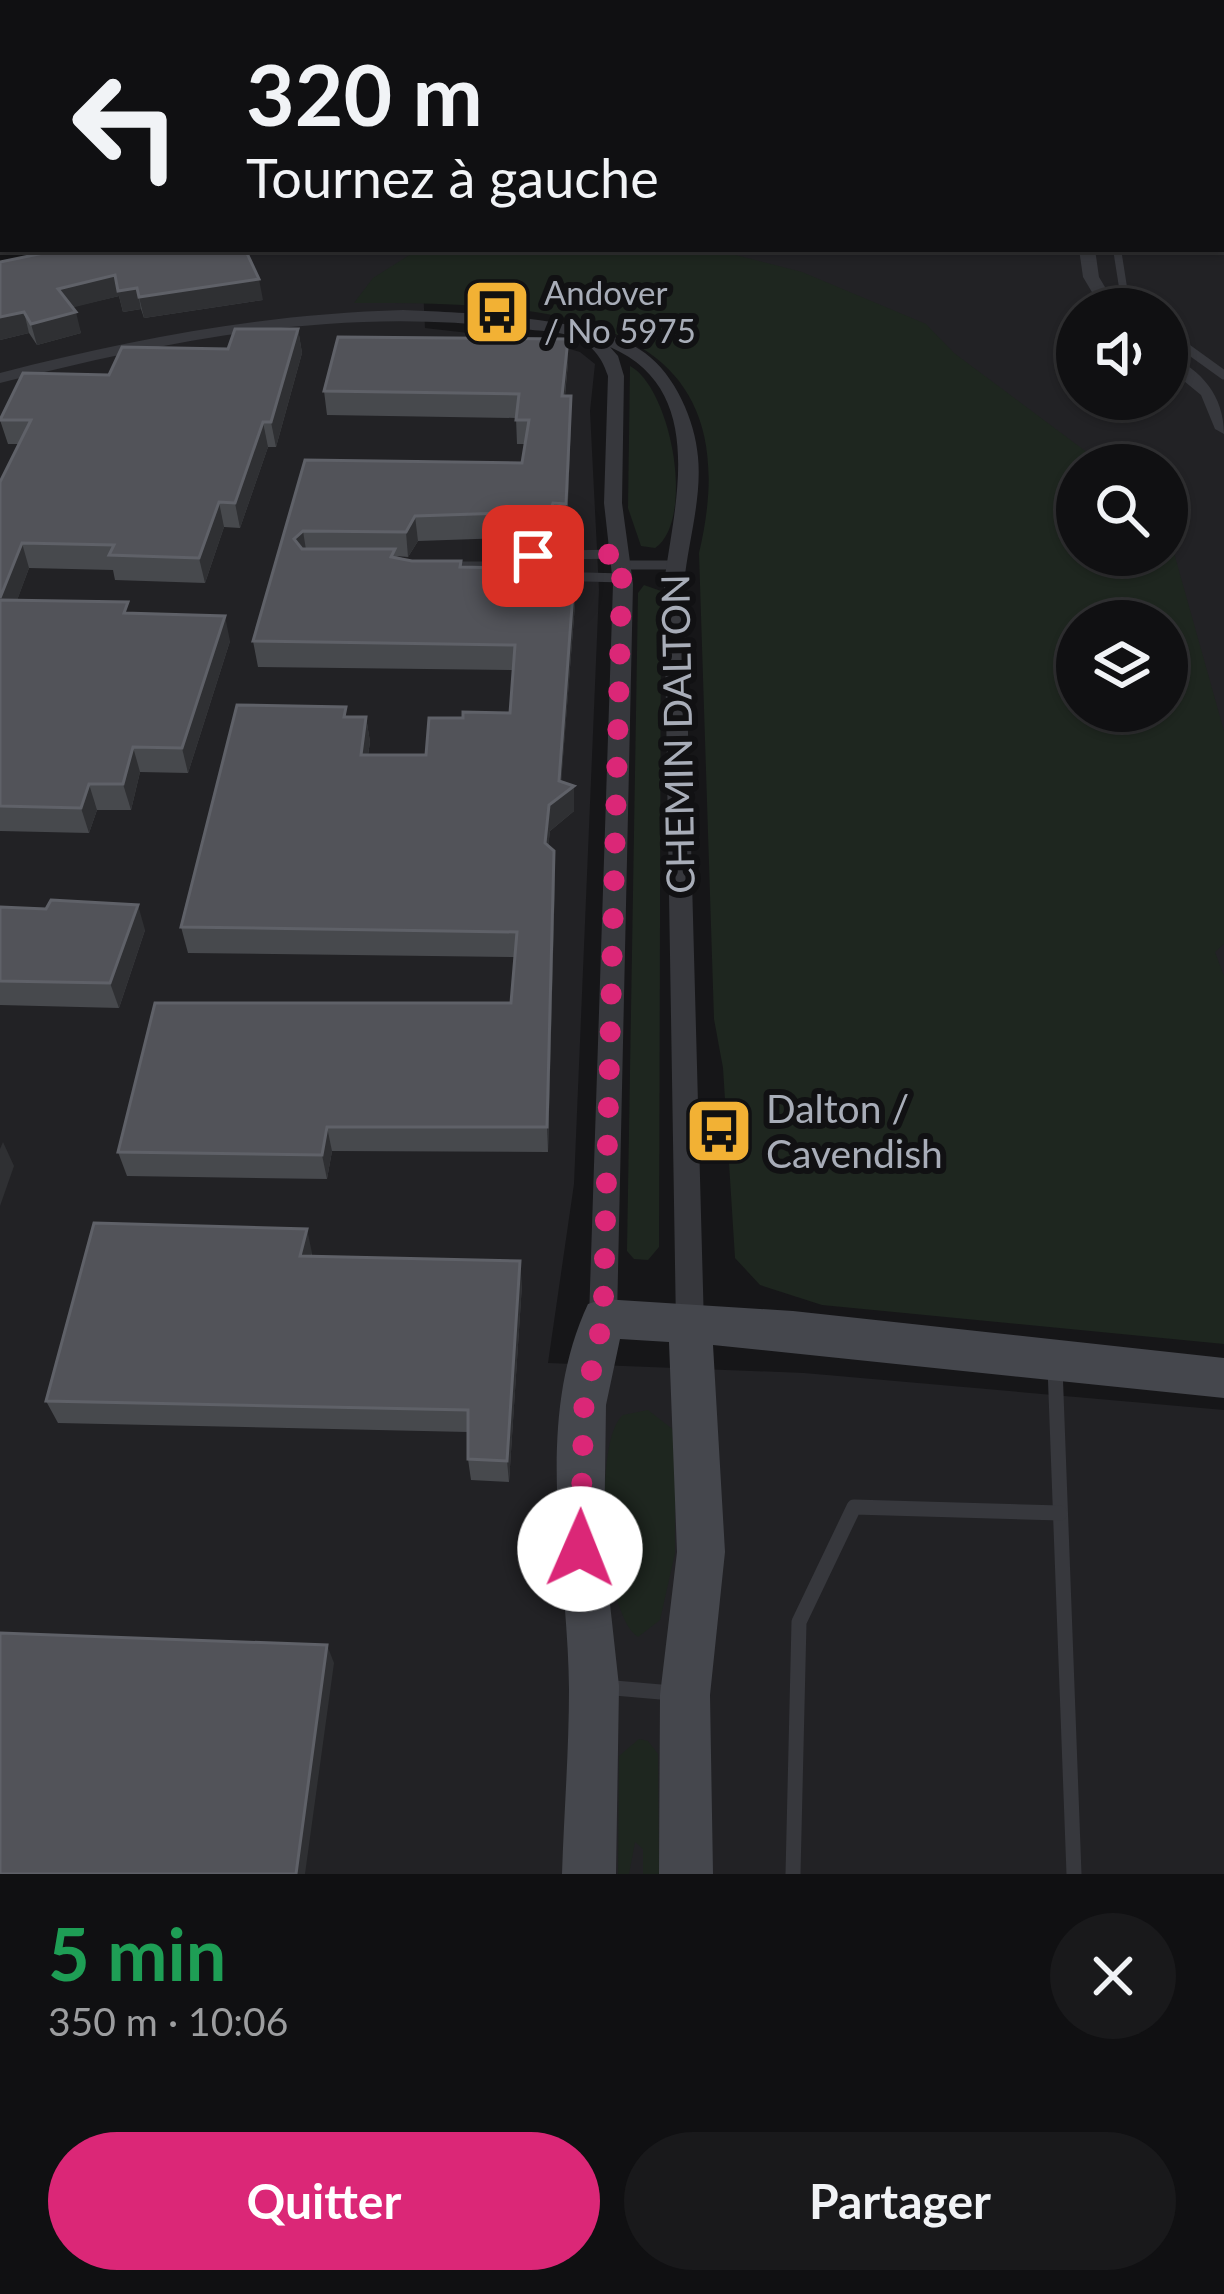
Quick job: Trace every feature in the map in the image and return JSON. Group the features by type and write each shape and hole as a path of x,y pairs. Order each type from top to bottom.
{"main road":[{"path":"603,1318 793,1331 1224,1378"},
{"name":"CHEMIN DALTON","path":"589,1874 594,1686 581,1597 584,1405 603,1318"},
{"name":"CHEMIN DALTON","path":"686,1874 685,1694 701,1552 691,1326"}],"street":[{"path":"1087,252 1098,288"},
{"path":"0,377 171,335 310,317 467,318 586,335"},
{"name":"CHEMIN DALTON","path":"586,335 607,352 616,376 613,502 622,565 603,1318"},
{"name":"CHEMIN DALTON","path":"586,335 626,348 647,363 680,415 686,439 688,505 676,566 691,1326"},
{"path":"1188,376 1208,393 1224,429"}],"lane":[{"path":"1118,252 1124,288"},
{"path":"1188,349 1224,375"},
{"path":"498,566 497,556 676,566"},
{"path":"538,576 622,565"},
{"path":"426,566 498,566 515,576"},
{"path":"1055,1360 1074,1874"},
{"path":"794,1874 799,1622 854,1507 1060,1513"},
{"path":"594,1686 685,1694"}],"shaded area":[{"path":"139,252 421,252 425,328 546,342 580,352 595,364 590,411 599,590 574,1184 548,1363 804,1373 1224,1410 1224,1874 0,1874 0,283"},
{"path":"414,252 724,252 802,272 926,324 954,353 1076,444 1056,444 1056,576 1180,576 1187,600 1056,600 1056,732 1188,732 1188,603 1224,731 1224,944 1215,952 1224,976 1224,1344 822,1305 760,1285 735,1258 723,1068 714,1019 699,553 709,471 696,409 664,364 617,335 559,316 354,303 373,278"},
{"path":"651,252 1224,252 1224,995 1210,982 1180,732 1188,732 1188,600 1167,600 1167,576 1188,576 1188,444 1056,444 1056,454"},
{"path":"630,366 645,379 657,400 673,455 674,511 667,533 655,548 641,546 628,508"},
{"path":"644,585 661,591 659,1247 648,1260 634,1259 627,1251 638,593"},
{"path":"648,1410 675,1431 675,1553 660,1620 638,1637 626,1622 617,1597 605,1491 613,1431 623,1415"},
{"path":"639,1739 648,1741 658,1754 659,1874 643,1874 643,1849 635,1842 629,1874 618,1874 619,1756"}],"building":[{"path":"48,252 246,252 259,279 139,297 137,288 118,291 115,275 58,289 76,312 31,324 24,312 0,317 0,262"},
{"path":"235,329 298,329 271,422 263,422 235,503 219,502 199,558 109,555 114,545 22,543 0,598 0,482 31,420 0,420 23,373 109,375 122,347 228,349"},
{"path":"338,337 568,339 562,396 571,396 566,504 553,503 551,509 506,507 504,513 415,516 406,532 303,531 294,539 302,549 395,549 391,557 412,561 461,561 460,567 512,568 510,574 563,574 561,580 574,579 559,781 574,786 549,805 545,843 554,851 547,1127 327,1127 322,1155 118,1152 155,1003 511,1003 517,932 181,927 237,705 346,707 344,717 366,717 361,755 426,755 429,718 463,718 463,712 510,713 515,645 253,641 305,460 522,463 529,420 516,420 519,394 324,391"},
{"path":"0,600 128,602 124,613 225,616 182,748 133,747 123,784 89,784 81,808 0,806"},
{"path":"51,900 138,905 110,983 0,981 0,907 46,909"},
{"path":"94,1223 307,1229 300,1256 520,1261 507,1461 468,1459 468,1410 46,1401"},
{"path":"0,1633 327,1645 296,1874 0,1874"}],"place":[{"name":"Andover / No 5975","path":"497,312"},
{"name":"Dalton / Cavendish","path":"719,1131"}],"route":[{"path":"533,556 622,554 603,1318 584,1405 580,1549"}]}
